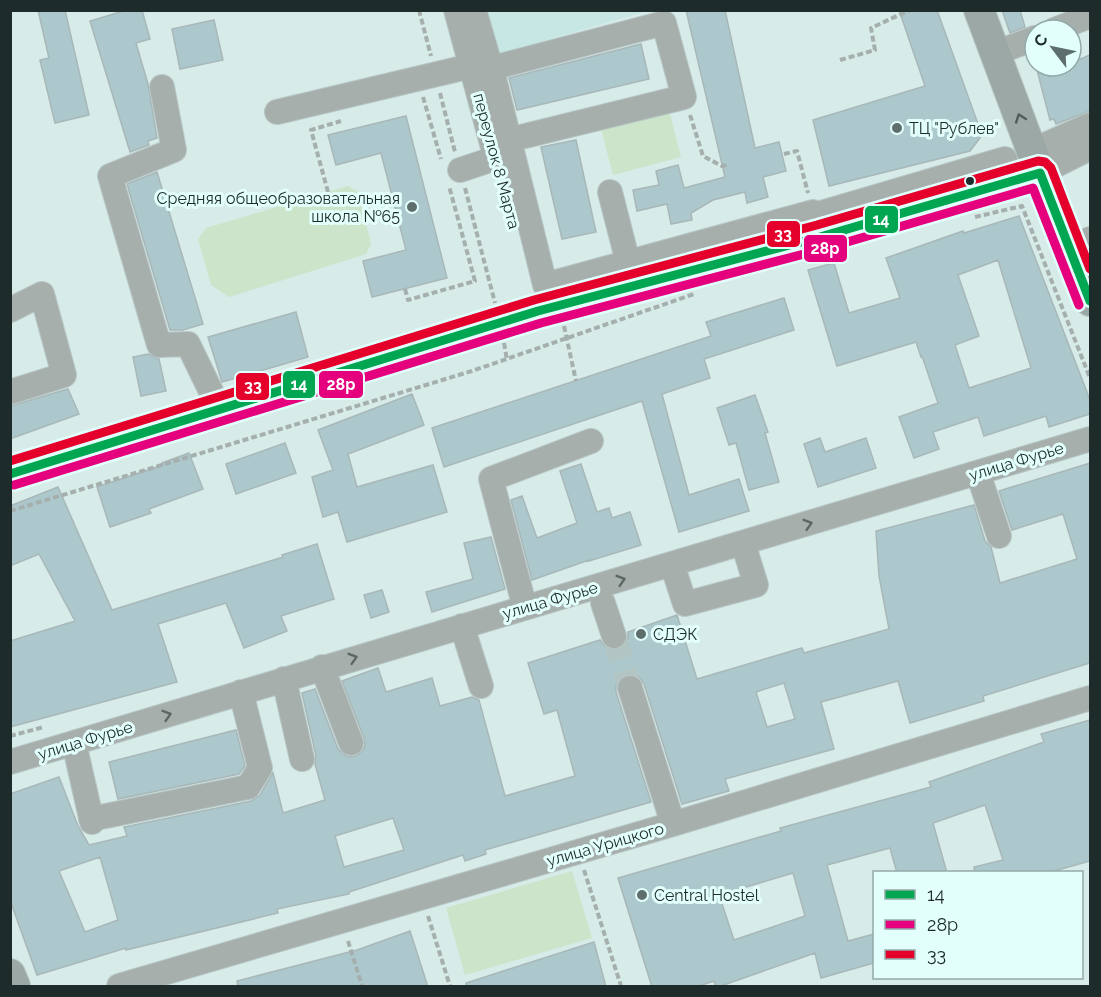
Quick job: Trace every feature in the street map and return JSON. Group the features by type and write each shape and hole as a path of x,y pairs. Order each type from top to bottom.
{"main road":[{"path":"979,10 1080,243 1090,302"},
{"path":"10,974 15,987"}],"street":[{"name":"переулок 8 Марта","path":"456,10 478,69 499,148 549,308"},
{"path":"474,10 478,69"},
{"path":"277,112 478,69 669,17 684,97 499,148 453,172"},
{"path":"996,53 1023,43"},
{"path":"162,87 174,150 110,176 159,345 188,344 220,410"},
{"path":"1042,159 1090,125"},
{"path":"499,148 544,285 1005,159"},
{"path":"10,474 549,308 831,234 1042,159 1090,148"},
{"path":"610,192 634,286"},
{"path":"10,310 42,294 64,375 10,392"},
{"name":"улица Фурье","path":"10,762 1090,439"},
{"path":"525,608 491,479 591,441"},
{"path":"978,473 999,536"},
{"path":"672,564 685,604 756,585 742,543"},
{"path":"603,603 614,636"},
{"path":"462,626 481,686"},
{"path":"322,668 351,743"},
{"path":"284,679 302,759"},
{"path":"630,688 673,824"},
{"path":"74,743 91,820 248,787 260,768 241,692"},
{"name":"улица Урицкого","path":"119,987 673,824 1090,698"}],"path":[{"path":"840,60 875,50 872,28 910,10"},
{"path":"405,289 408,300 475,281 453,172 423,97 412,100"},
{"path":"684,97 703,156 722,166 727,165"},
{"path":"328,192 310,130 344,120"},
{"path":"784,154 798,152 817,212"},
{"path":"965,219 1023,206 1090,378"},
{"path":"10,511 472,371 698,293"},
{"path":"549,308 567,339 576,381"},
{"path":"578,852 621,987"},
{"path":"422,897 450,987"},
{"path":"342,920 363,987"}],"shaded area":[{"path":"476,10 647,11 489,57"}],"green space":[{"path":"669,110 681,157 613,175 601,129"},
{"path":"348,186 358,192 371,244 366,254 229,297 211,285 198,239 206,228"},
{"path":"572,871 592,938 465,975 446,908"}],"building":[{"path":"38,10 65,10 89,115 55,123 40,60 49,58"},
{"path":"127,10 142,10 150,39 136,43 148,84 157,138 148,141 149,145 130,152 90,21"},
{"path":"686,10 725,10 755,148 779,142 786,171 763,177 768,197 747,203 745,192 713,200 691,213 692,220 671,224 667,204 637,211 633,190 659,185 656,171 678,165 684,188 725,177"},
{"name":"ТЦ \"Рублев\"","path":"899,10 937,10 982,135 970,151 829,186 813,120 925,86"},
{"path":"1002,10 1020,10 1023,28 1010,33"},
{"path":"214,20 223,60 180,69 172,29"},
{"path":"641,44 649,79 517,110 509,78"},
{"path":"1090,55 1090,111 1056,124 1054,119 1050,120 1039,78 1083,78 1083,58"},
{"name":"Средняя общеобразовательная школа №65","path":"406,116 447,278 372,297 363,261 406,250 381,153 336,165 328,135"},
{"path":"576,140 596,232 562,239 541,147"},
{"path":"157,172 203,324 183,330 170,330 127,184"},
{"path":"1019,216 1090,400 1090,414 1049,427 1046,416 984,436 978,417 933,432 939,449 914,458 899,417 938,403 916,342 837,366 808,270 834,263 849,313 900,298 886,258 963,231 964,233","holes":["998,260 1031,368 969,388 955,345 979,336 958,275"]},
{"path":"784,298 794,330 704,359 710,378 662,394 689,495 739,479 749,511 679,532 642,401 444,467 432,428 711,336 706,322"},
{"path":"296,312 308,357 222,382 208,337"},
{"path":"148,354 159,359 166,391 141,396 133,357"},
{"path":"68,389 79,414 10,439 10,406"},
{"path":"412,394 424,425 348,454 357,487 433,465 447,512 347,542 338,512 323,517 312,477 333,470 318,430"},
{"path":"755,395 768,432 765,433 779,482 749,490 736,443 729,445 717,408"},
{"path":"820,438 825,452 866,438 876,468 818,487 804,444"},
{"path":"285,443 296,473 236,494 226,464"},
{"path":"189,453 203,489 149,509 151,513 110,527 97,487 163,465 162,463"},
{"path":"1090,463 1090,663 983,696 984,701 910,723 898,681 821,702 834,749 725,779 729,791 682,804 644,684 634,674 626,674 619,679 616,692 651,802 485,850 486,854 465,861 463,855 349,892 349,894 277,909 278,913 126,950 126,948 37,975 10,900 10,794 59,777 78,826 89,845 127,836 124,827 251,801 260,795 273,773 283,813 325,800 315,764 316,756 302,693 315,689 338,749 348,757 356,756 365,746 364,738 342,681 378,668 386,692 432,678 440,706 472,697 479,700 505,796 575,776 557,710 544,714 528,663 600,640 605,647 618,650 625,645 628,632 677,615 697,679 802,648 804,653 889,629 879,576 876,531 974,505 985,541 991,547 1000,583 1077,559 1063,514 1012,530 999,491","holes":["784,683 795,719 767,727 756,692","393,818 404,850 344,867 335,836","100,857 118,920 85,932 59,871"]},
{"path":"581,464 597,512 609,508 612,518 630,512 641,545 532,580 511,500 522,496 537,538 577,523 560,471"},
{"path":"58,487 112,610 283,557 282,555 317,544 334,599 281,616 287,631 244,648 226,603 158,624 177,682 10,727 10,641 75,621 39,554 10,566 10,506"},
{"path":"491,537 505,589 432,612 426,592 473,579 464,543"},
{"path":"382,590 389,612 371,618 364,595"},
{"path":"1090,720 1090,861 1054,871 975,871 974,867 1003,860 985,805 933,823 946,871 896,871 890,848 827,865 848,941 873,934 873,963 821,978 815,953 718,987 714,981 696,987 652,987 618,878 781,831 780,828 931,787 929,782 1044,742 1041,734","holes":["793,873 805,916 734,940 719,895"]},
{"path":"236,730 245,766 239,774 118,799 109,762"},
{"path":"410,931 428,987 238,987 237,981 357,950"},
{"path":"594,942 606,987 466,987 466,983"}],"tunnel":[{"path":"614,636 630,688"}],"transit line":[{"name":"33","path":"10,461 534,300 817,225 1038,161 1045,162 1051,168 1090,269"},
{"name":"14","path":"10,474 538,311 820,237 1040,173 1090,301"},
{"name":"28р","path":"14,485 541,323 823,249 1033,188 1079,305"}],"place":[{"name":"ТЦ \"Рублев\"","path":"897,128"},
{"name":"Средняя общеобразовательная школа №65","path":"412,207"},
{"name":"СДЭК","path":"641,634"},
{"name":"Central Hostel","path":"642,895"}]}
